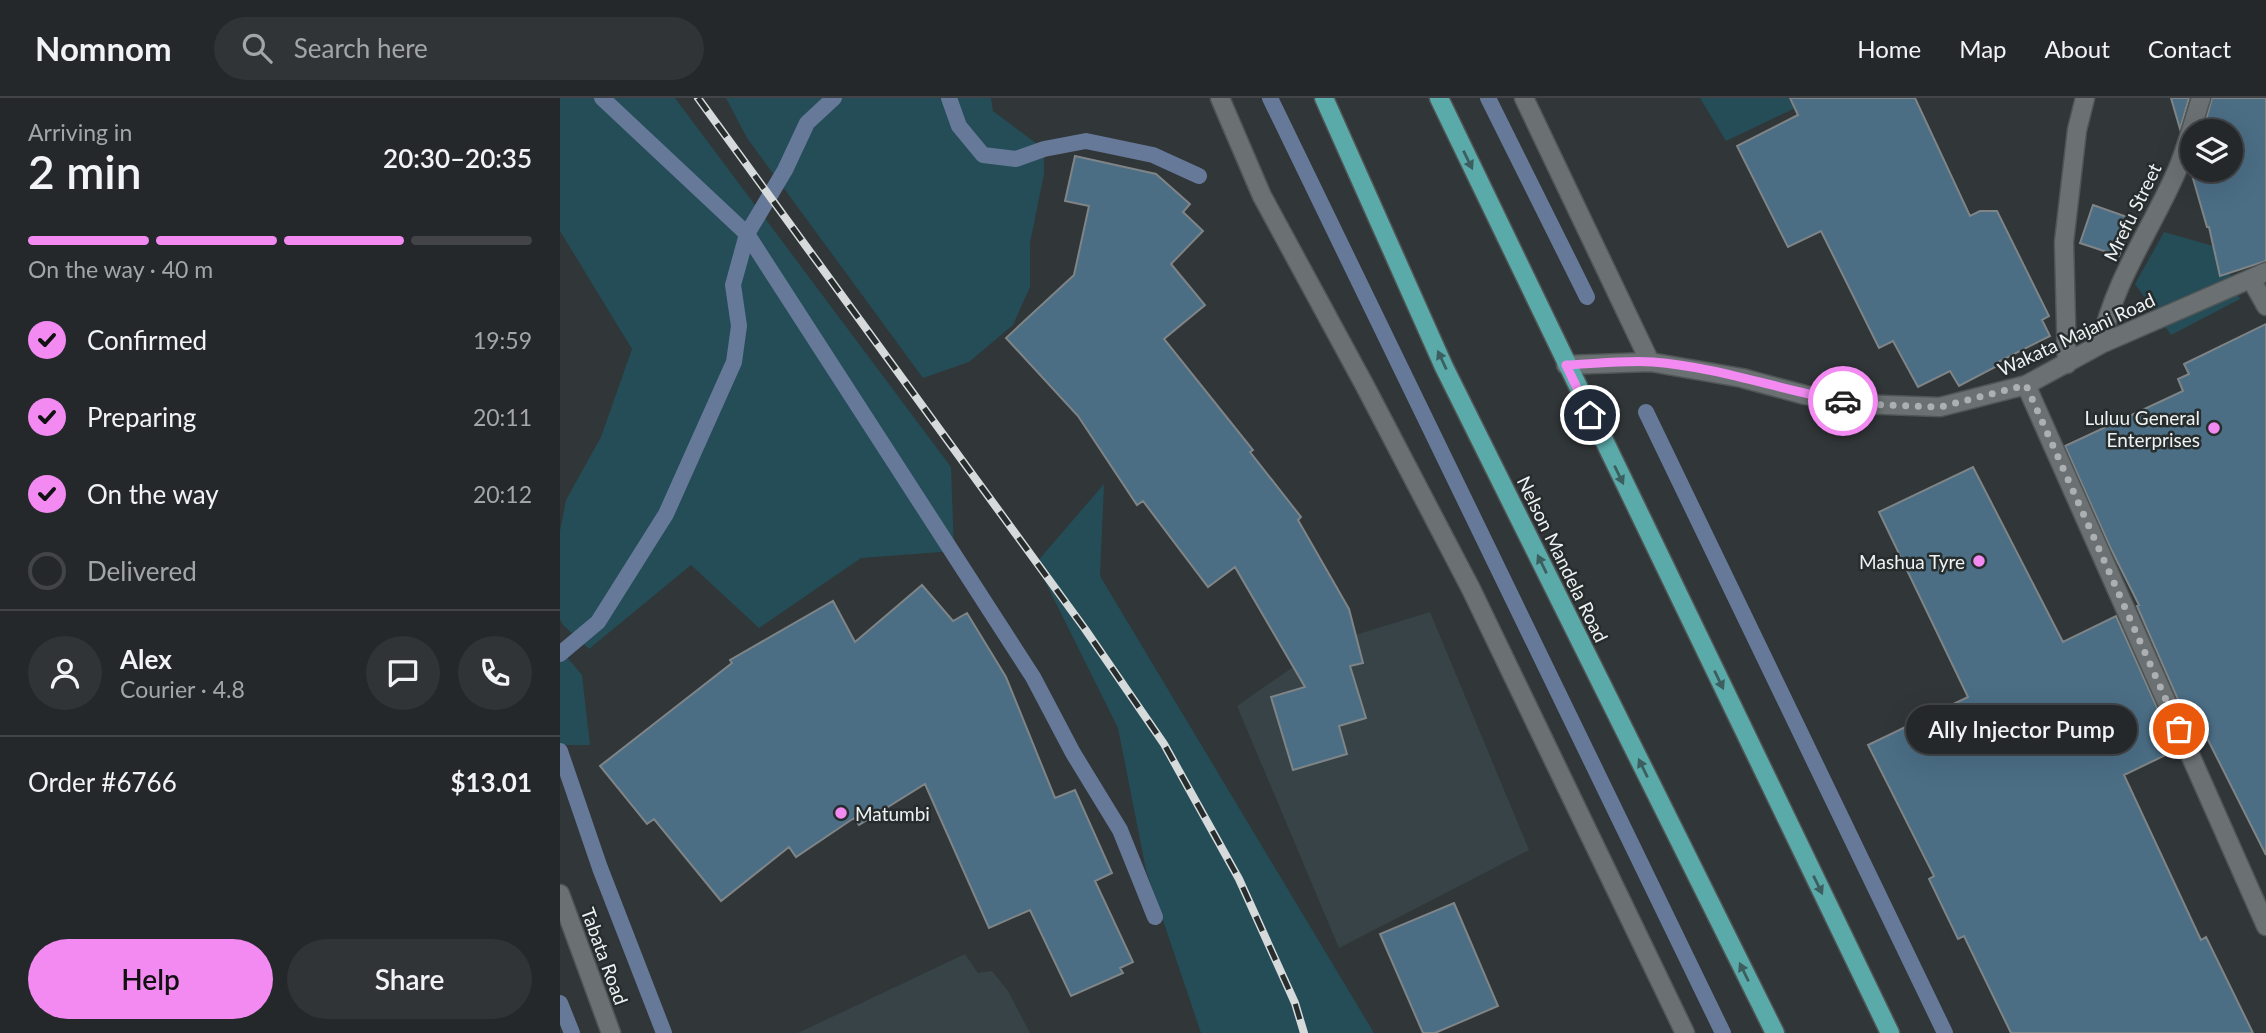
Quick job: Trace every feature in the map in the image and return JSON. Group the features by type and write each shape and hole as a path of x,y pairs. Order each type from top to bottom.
{"main road":[{"name":"Nelson Mandela Road","path":"1324,98 1444,367 1775,1033"},
{"path":"1439,98 1890,1033"}],"street":[{"path":"1220,98 1262,196 1471,589 1685,1033"},
{"path":"1524,98 1650,362"},
{"path":"2067,364 2064,242 2077,130 2085,98"},
{"name":"Mrefu Street","path":"2101,344 2106,320 2127,270 2176,173 2201,98"},
{"path":"2259,276 2266,306"},
{"name":"Wakata Majani Road","path":"1566,365 1650,362 1742,378 1805,395 1859,404 1940,407 2026,385 2101,344 2259,276"},
{"path":"2026,385 2266,926"},
{"name":"Tabata Road","path":"560,894 611,1033"}],"shaded area":[{"path":"560,98 675,98 951,467 954,551 861,558 759,628 691,565 589,649 563,625 560,619 560,531 566,500 601,437 632,349 560,231"},
{"path":"726,98 991,98 993,111 1044,149 1044,174 1030,243 1030,287 1013,325 969,362 923,378 747,138"},
{"path":"1700,98 1806,98 1808,102 1726,141"},
{"path":"2164,232 2220,248 2240,299 2171,335 2135,284"},
{"path":"1104,484 1100,576 1374,1033 1201,1033 1146,870 1118,728 1036,563"},
{"path":"1430,612 1529,850 1339,948 1237,706 1326,644"},
{"path":"560,649 582,675 590,745 560,745"},
{"path":"965,954 978,973 992,971 1008,991 1030,1033 798,1033"}],"building":[{"path":"1790,98 1915,98 1970,216 1980,211 1997,211 2049,316 2042,320 2050,336 1998,362 1999,365 1959,386 1950,371 1918,387 1893,341 1879,348 1821,231 1788,247 1737,146 1798,115"},
{"path":"2171,98 2189,98 2183,119 2180,119 2180,129"},
{"path":"2212,98 2266,98 2266,261 2220,276 2209,227 2194,182 2243,182 2243,119 2206,119"},
{"path":"1075,156 1156,174 1190,204 1183,212 1203,231 1171,264 1205,305 1164,339 1253,450 1250,452 1301,517 1298,520 1349,609 1363,663 1350,666 1366,718 1339,726 1347,754 1293,770 1271,697 1305,687 1235,567 1208,587 1143,501 1137,505 1078,416 1006,338 1074,275 1089,206 1065,201"},
{"path":"2093,205 2133,219 2119,256 2080,243"},
{"path":"2266,324 2266,855 2206,736 2196,741 2137,606 2139,605 2065,446 2183,391 2178,379 2189,374 2184,364"},
{"path":"1973,467 2063,642 2116,616 2176,750 2124,775 2201,940 2206,937 2253,1033 2011,1033 1964,936 1958,939 1929,879 1934,876 1868,745 1968,697 1879,512"},
{"path":"922,585 953,621 967,613 1006,677 1055,798 1075,790 1112,873 1095,881 1133,962 1120,968 1123,973 1071,996 1030,910 989,928 925,784 859,825 854,818 796,857 789,847 721,901 654,819 647,824 600,766 732,663 730,660 833,601 855,642"},
{"path":"1454,903 1498,1006 1435,1033 1423,1033 1380,934"}],"waterway":[{"path":"602,98 747,234 1033,677 1073,753 1120,830 1155,917"},
{"path":"560,654 598,622 666,514 734,362 739,326 733,285 747,234 785,170 807,123 834,98"},
{"path":"949,98 959,126 983,155 1016,159 1044,149 1086,141 1153,155 1199,176"},
{"path":"1270,98 1723,1033"},
{"path":"1488,98 1587,297"},
{"path":"1646,412 1945,1033"},
{"path":"560,751 600,868 664,1033"},
{"path":"560,1003 572,1033"}],"railway":[{"path":"698,98 1085,629 1164,744 1239,879 1295,1003 1304,1033"}],"way so far":[{"path":"1843,401 1940,407 2026,385 2179,729"}],"place":[{"name":"Luluu General Enterprises","path":"2214,428"},
{"name":"Mashua Tyre","path":"1979,561"},
{"name":"Ally Injector Pump","path":"2179,729"},
{"name":"Matumbi","path":"841,813"}],"route":[{"path":"1590,415 1566,365 1650,362 1671,364 1742,378 1805,395 1843,401"}]}
